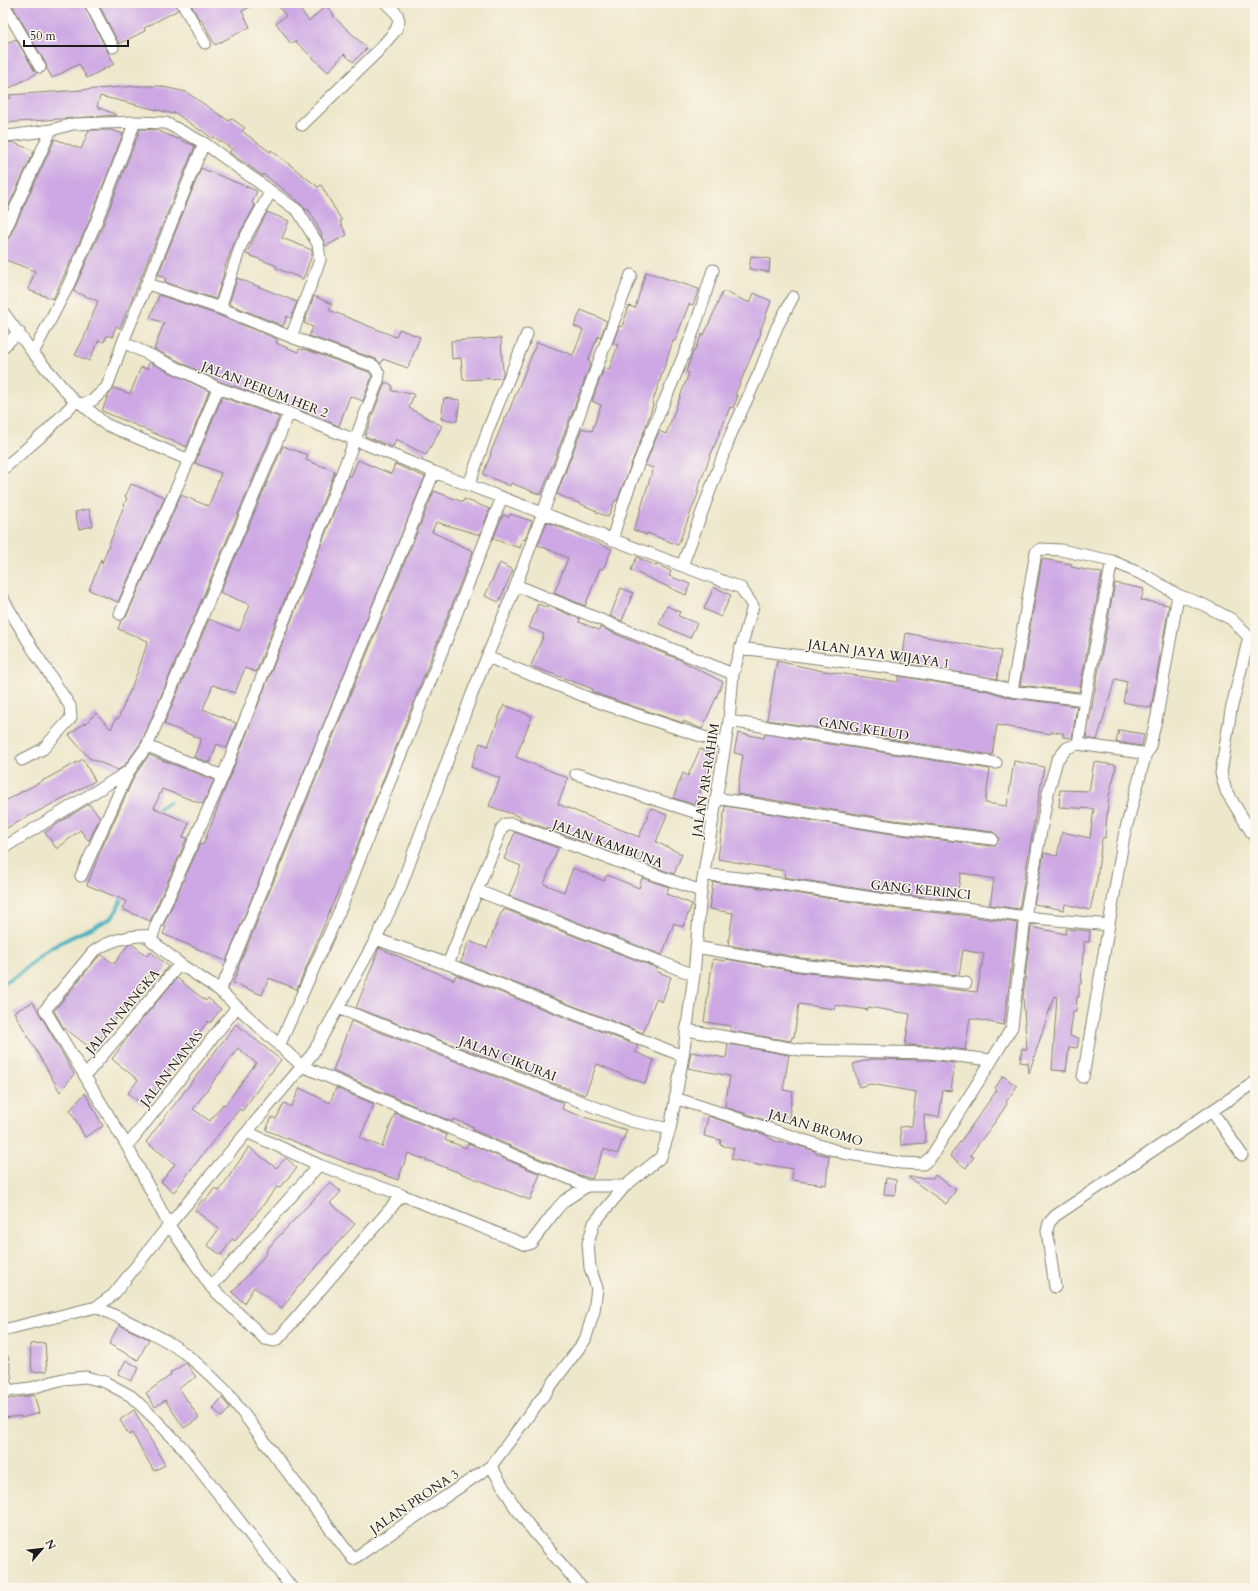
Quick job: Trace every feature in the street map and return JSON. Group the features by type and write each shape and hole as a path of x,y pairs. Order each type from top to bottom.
{"street":[{"path":"3,3 40,67"},
{"path":"90,3 113,47"},
{"path":"182,3 205,43"},
{"path":"302,125 377,52 396,30 399,21 397,14 386,3"},
{"path":"33,353 67,288 94,227 135,122"},
{"path":"3,136 51,130 73,124 135,122 166,123 204,143 298,212 318,244 320,260 291,337"},
{"path":"3,235 51,130"},
{"path":"3,469 79,403 93,400 107,387 123,342 148,284 204,143"},
{"path":"220,308 241,245 271,191"},
{"path":"612,540 622,505 690,341 713,270"},
{"path":"3,1330 96,1307 113,1295 169,1225 313,1053 376,939 400,889 487,657 516,585 631,275"},
{"path":"148,284 220,308 291,337 374,366 379,374 378,381 356,440 223,776 151,940 180,964 219,990 302,1066 587,1186 625,1186"},
{"path":"682,566 731,434 760,371 777,327 793,297"},
{"path":"3,312 33,353 79,403 105,424 189,460"},
{"path":"3,347 18,332"},
{"path":"469,485 489,427 527,334"},
{"name":"JALAN PERUM HER 2","path":"123,342 218,388 289,413 434,472 682,566"},
{"path":"120,614 189,460 218,388"},
{"path":"81,876 129,771 147,746 289,413"},
{"path":"219,990 226,978 434,472"},
{"path":"279,1046 343,903 502,497"},
{"path":"1012,691 1036,552 1041,549 1061,550 1112,561 1148,577 1178,595 1204,605 1232,619 1249,637 1231,710 1221,773 1226,791 1255,838"},
{"path":"1078,744 1112,561"},
{"name":"JALAN AR-RAHIM","path":"625,1186 661,1157 670,1129 683,1056 694,975 701,891 729,721 733,674 753,606 741,588 682,566"},
{"path":"516,585 733,674"},
{"path":"1083,1077 1124,836 1146,753 1149,750 1157,716 1178,595"},
{"path":"3,599 34,651 70,706 71,718 43,748 22,760"},
{"name":"JALAN JAYA WIJAYA 1","path":"741,648 885,667 990,684 1012,691 1085,700"},
{"path":"487,657 601,703 725,744"},
{"name":"GANG KELUD","path":"729,721 996,763"},
{"path":"686,1030 801,1050 929,1053 992,1060 1012,1027 1025,917 1048,793 1057,760 1067,748 1078,744 1146,753"},
{"path":"147,746 223,776"},
{"path":"3,848 129,771"},
{"path":"576,774 714,818"},
{"path":"716,798 893,827 992,839"},
{"name":"JALAN KAMBUNA","path":"478,891 502,828 506,824 512,824 701,891"},
{"name":"GANG KERINCI","path":"704,874 756,880 892,901 966,908 1025,917 1109,925"},
{"path":"448,964 478,891 694,975"},
{"path":"152,936 126,937 97,949 45,1010 126,1146 169,1225 211,1287 265,1339 274,1341 278,1340 402,1195"},
{"path":"376,939 448,964 683,1056"},
{"path":"696,947 800,965 966,983"},
{"name":"JALAN NANGKA","path":"85,1076 180,964"},
{"name":"JALAN NANAS","path":"126,1146 237,1007"},
{"name":"JALAN CIKURAI","path":"338,1008 631,1121 670,1129"},
{"name":"JALAN BROMO","path":"675,1098 843,1153 901,1163 923,1164 931,1157 992,1060"},
{"path":"1054,1287 1047,1231 1049,1223 1054,1216 1255,1082"},
{"path":"1212,1111 1242,1156"},
{"path":"247,1132 319,1165 402,1195 526,1246 531,1243 564,1201 587,1186"},
{"path":"211,1287 319,1165"},
{"name":"JALAN PRONA 3","path":"96,1307 169,1342 204,1369 227,1392 353,1560 491,1466 585,1340 594,1311 597,1288 590,1268 588,1243 594,1223 625,1186"},
{"path":"3,1360 7,1391 31,1388 64,1379 86,1377 105,1382 130,1396 181,1446 292,1588"},
{"path":"491,1466 515,1507 534,1532 582,1588"}],"building":[{"path":"11,3 83,3 114,64 87,78 79,64 52,78 46,64"},
{"path":"98,3 175,3 178,10 144,28 145,31 119,44"},
{"path":"190,3 258,3 242,11 250,27 215,45 202,20 200,21"},
{"path":"276,3 295,3 309,21 326,6 334,15 333,16 367,48 353,62 344,54 328,72 295,41 291,44 276,23 286,16"},
{"path":"16,39 37,73 6,90 3,84 3,45"},
{"path":"138,86 159,86 186,92 229,121 231,118 245,128 242,131 270,152 271,150 318,187 321,185 342,221 340,222 347,235 326,246 309,210 305,209 297,200 263,174 263,176 229,152 232,149 214,137 212,138 201,131 174,112 174,114 100,96 97,107 117,115 3,123 3,99 11,98 9,95"},
{"path":"140,129 156,130 195,146 120,328 116,326 112,337 107,335 104,342 99,340 89,361 75,355 84,338 98,301 73,291 101,230"},
{"path":"89,130 111,130 123,134 88,224 53,299 28,290 35,271 3,259 3,242 9,238 55,139 81,149"},
{"path":"12,142 34,151 3,218 3,143"},
{"path":"201,168 257,191 252,203 255,206 234,243 223,272 224,273 216,299 165,282 166,278 158,275"},
{"path":"267,212 289,221 282,238 312,250 312,255 303,279 276,268 277,266 246,254"},
{"path":"751,256 770,259 769,272 749,269"},
{"path":"646,272 699,289 693,305 689,304 675,341 673,341 646,426 617,501 615,500 608,517 557,494 582,428 592,431 601,405 592,401 604,368 609,370 618,345 613,343 619,326 622,327 629,306 635,308"},
{"path":"237,278 297,302 291,318 287,316 283,326 229,304"},
{"path":"723,291 750,303 754,293 771,301 760,332 761,333 735,395 738,396 733,408 730,407 711,454 697,491 699,491 678,545 647,533 647,535 633,530 653,468 645,465 659,431 666,434 689,373 686,372 693,352 702,334 704,335"},
{"path":"159,295 218,315 277,339 276,343 298,352 299,349 304,349 369,372 372,376 363,401 350,396 339,426 291,406 221,382 154,349 164,323 150,318"},
{"path":"314,296 332,304 329,310 396,337 399,329 420,337 408,368 383,359 381,364 376,359 309,336 313,327 304,323"},
{"path":"581,310 607,321 600,338 598,336 588,361 591,363 541,495 511,483 510,486 483,474 537,342 573,355 583,330 574,326"},
{"path":"501,338 502,378 463,380 461,358 452,359 451,341"},
{"path":"149,362 209,391 187,447 102,411 108,396 114,388 130,394 141,367 147,369"},
{"path":"385,382 392,385 392,391 414,394 409,408 442,426 426,455 396,439 393,447 365,436"},
{"path":"222,397 279,417 141,743 124,766 118,770 89,758 69,735 84,723 85,724 96,713 111,729 116,718 118,719 138,671 148,641 118,629 121,621 126,617 181,495 208,506 210,503 221,473 195,463"},
{"path":"444,398 460,400 457,421 441,419"},
{"path":"283,446 308,455 306,460 335,471 256,672 245,668 235,693 213,685 203,709 236,723 227,748 217,744 210,763 194,757 201,739 164,724 209,619 239,631 241,627 250,605 220,592"},
{"path":"358,460 391,474 395,464 425,477 226,961 163,934 166,927 163,926 200,844 203,845 348,476 351,476"},
{"path":"131,484 165,497 118,602 89,590 101,559 102,563"},
{"path":"434,491 463,502 464,499 490,509 480,535 436,522 432,532 473,551 356,849 297,989 269,978 262,995 233,983 238,968"},
{"path":"89,509 93,526 79,529 75,512"},
{"path":"510,514 532,521 525,540 522,539 520,548 493,539 503,515 509,517"},
{"path":"547,522 612,549 603,569 600,568 585,606 554,593 568,558 538,545"},
{"path":"637,557 671,571 669,576 690,584 686,595 631,570"},
{"path":"1042,559 1072,564 1071,567 1102,573 1079,692 1020,685"},
{"path":"500,563 513,570 499,602 485,596"},
{"path":"1115,583 1144,589 1141,600 1169,605 1151,708 1123,702 1127,682 1115,679 1097,740 1086,738"},
{"path":"714,587 731,595 721,617 704,609"},
{"path":"621,588 633,593 622,621 610,616"},
{"path":"538,604 548,608 549,606 580,619 579,622 599,630 600,627 678,659 723,682 702,729 683,721 683,723 592,692 593,689 531,666 544,634 529,628"},
{"path":"667,606 680,612 678,616 697,623 690,638 659,624"},
{"path":"906,633 1001,651 997,679 902,663"},
{"path":"777,661 818,670 898,682 899,676 988,691 1011,698 1077,706 1072,738 1063,737 1063,733 1051,732 1051,734 997,725 992,755 767,720"},
{"path":"504,705 532,716 516,757 568,778 558,804 639,837 651,808 667,815 656,842 682,854 674,874 520,819 521,817 489,806 500,778 471,767 480,743 488,746"},
{"path":"1119,730 1144,734 1142,746 1116,742"},
{"path":"738,733 764,738 765,734 990,769 985,803 1007,806 1014,761 1044,767 1019,909 990,905 994,879 961,873 956,900 893,894 784,877 785,871 718,859 725,806 892,834 991,846 995,845 999,840 998,836 993,832 894,820 737,794 743,755 734,753"},
{"path":"700,749 714,755 695,805 673,798 683,773 688,776"},
{"path":"149,755 214,780 203,804 162,789 154,808 189,823 183,837 187,838 150,921 122,909 126,901 87,885 100,852 135,775"},
{"path":"83,759 95,781 3,830 3,802"},
{"path":"1094,762 1116,765 1109,794 1105,838 1102,838 1097,880 1090,910 1065,904 1064,910 1034,904 1044,853 1057,856 1062,832 1090,838 1094,809 1059,807 1060,790 1089,791"},
{"path":"89,804 100,817 89,841 80,830 57,849 45,833"},
{"path":"515,832 558,848 544,884 564,892 573,868 604,881 607,875 639,888 642,878 669,887 666,894 692,904 683,927 674,923 662,955 509,896 521,866 504,859"},
{"path":"713,882 891,908 961,915 1017,923 1004,1025 970,1018 965,1049 967,1050 905,1045 910,1014 868,1007 868,1010 835,1005 835,1009 799,1004 794,1037 792,1037 791,1041 730,1031 731,1026 704,1022 713,959 725,961 726,959 799,972 977,992 984,954 963,950 959,975 801,958 728,945 733,913 709,909"},
{"path":"504,909 657,968 656,971 671,977 662,1002 656,999 643,1033 461,962 469,941 487,948"},
{"path":"1031,927 1066,934 1066,929 1090,931 1089,942 1084,942 1081,984 1079,984 1079,997 1077,997 1076,1012 1073,1012 1070,1036 1079,1038 1077,1048 1069,1047 1066,1071 1052,1070 1057,997 1054,996 1029,1073 1028,1063 1020,1062 1022,1048 1027,1050 1023,997"},
{"path":"132,944 147,956 151,952 168,966 160,977 153,971 92,1049 63,1027 54,1011 98,957 102,955 114,964 128,945"},
{"path":"379,948 454,980 456,975 638,1046 635,1052 654,1060 645,1084 597,1064 585,1095 356,1008"},
{"path":"177,978 206,1001 208,998 221,1009 210,1023 208,1021 179,1058 178,1057 144,1106 128,1093 138,1080 112,1059 133,1030"},
{"path":"33,1002 74,1074 60,1092 14,1012"},
{"path":"351,1021 564,1103 562,1109 627,1130 617,1154 604,1149 592,1179 576,1174 473,1130 474,1127 453,1119 452,1122 333,1071"},
{"path":"236,1024 281,1060 242,1111 240,1109 213,1141 174,1192 161,1182 175,1164 146,1142","holes":["238,1048 256,1063 225,1105 223,1104 210,1121 193,1109"]},
{"path":"728,1044 789,1055 783,1090 793,1092 788,1122 771,1119 771,1122 725,1107 730,1076 688,1068 691,1052 726,1058"},
{"path":"872,1059 929,1060 955,1063 951,1091 943,1090 939,1117 924,1115 925,1143 901,1145 900,1127 912,1126 916,1092 871,1084 859,1087 853,1064"},
{"path":"1003,1076 1017,1086 995,1122 970,1155 974,1157 966,1168 950,1156 997,1090 995,1088"},
{"path":"300,1088 330,1103 336,1088 374,1104 360,1138 382,1147 395,1113 447,1135 445,1140 466,1148 468,1143 540,1174 530,1200 408,1153 398,1180 351,1163 350,1164 266,1130 272,1117 276,1119 284,1103 291,1107"},
{"path":"85,1093 103,1126 85,1137 70,1110"},
{"path":"708,1116 768,1136 777,1142 796,1145 815,1151 815,1153 829,1156 826,1185 792,1180 793,1169 763,1164 762,1166 731,1159 734,1148 720,1145 721,1140 704,1136"},
{"path":"249,1147 276,1168 286,1158 297,1168 279,1188 277,1187 235,1241 232,1239 221,1255 207,1245 219,1229 195,1210 203,1199 205,1201 215,1188 219,1191"},
{"path":"935,1175 956,1190 946,1204 908,1177 933,1178"},
{"path":"886,1178 896,1180 895,1195 884,1194"},
{"path":"330,1182 341,1192 330,1203 355,1224 298,1287 282,1308 254,1287 244,1303 232,1292 258,1264 276,1239"},
{"path":"119,1325 149,1339 138,1360 109,1344"},
{"path":"45,1343 47,1371 32,1372 30,1344"},
{"path":"126,1360 139,1368 131,1381 118,1374"},
{"path":"186,1363 196,1377 179,1388 199,1418 184,1428 165,1400 155,1407 146,1393 171,1375 170,1373"},
{"path":"34,1395 39,1413 21,1418 21,1416 3,1418 3,1400"},
{"path":"222,1398 230,1408 222,1417 213,1408"},
{"path":"134,1410 165,1465 154,1471 132,1433 129,1435 120,1420"}],"waterway":[{"path":"155,812 169,802"},
{"path":"3,983 20,973 53,947 111,918 116,912 123,895"}]}
